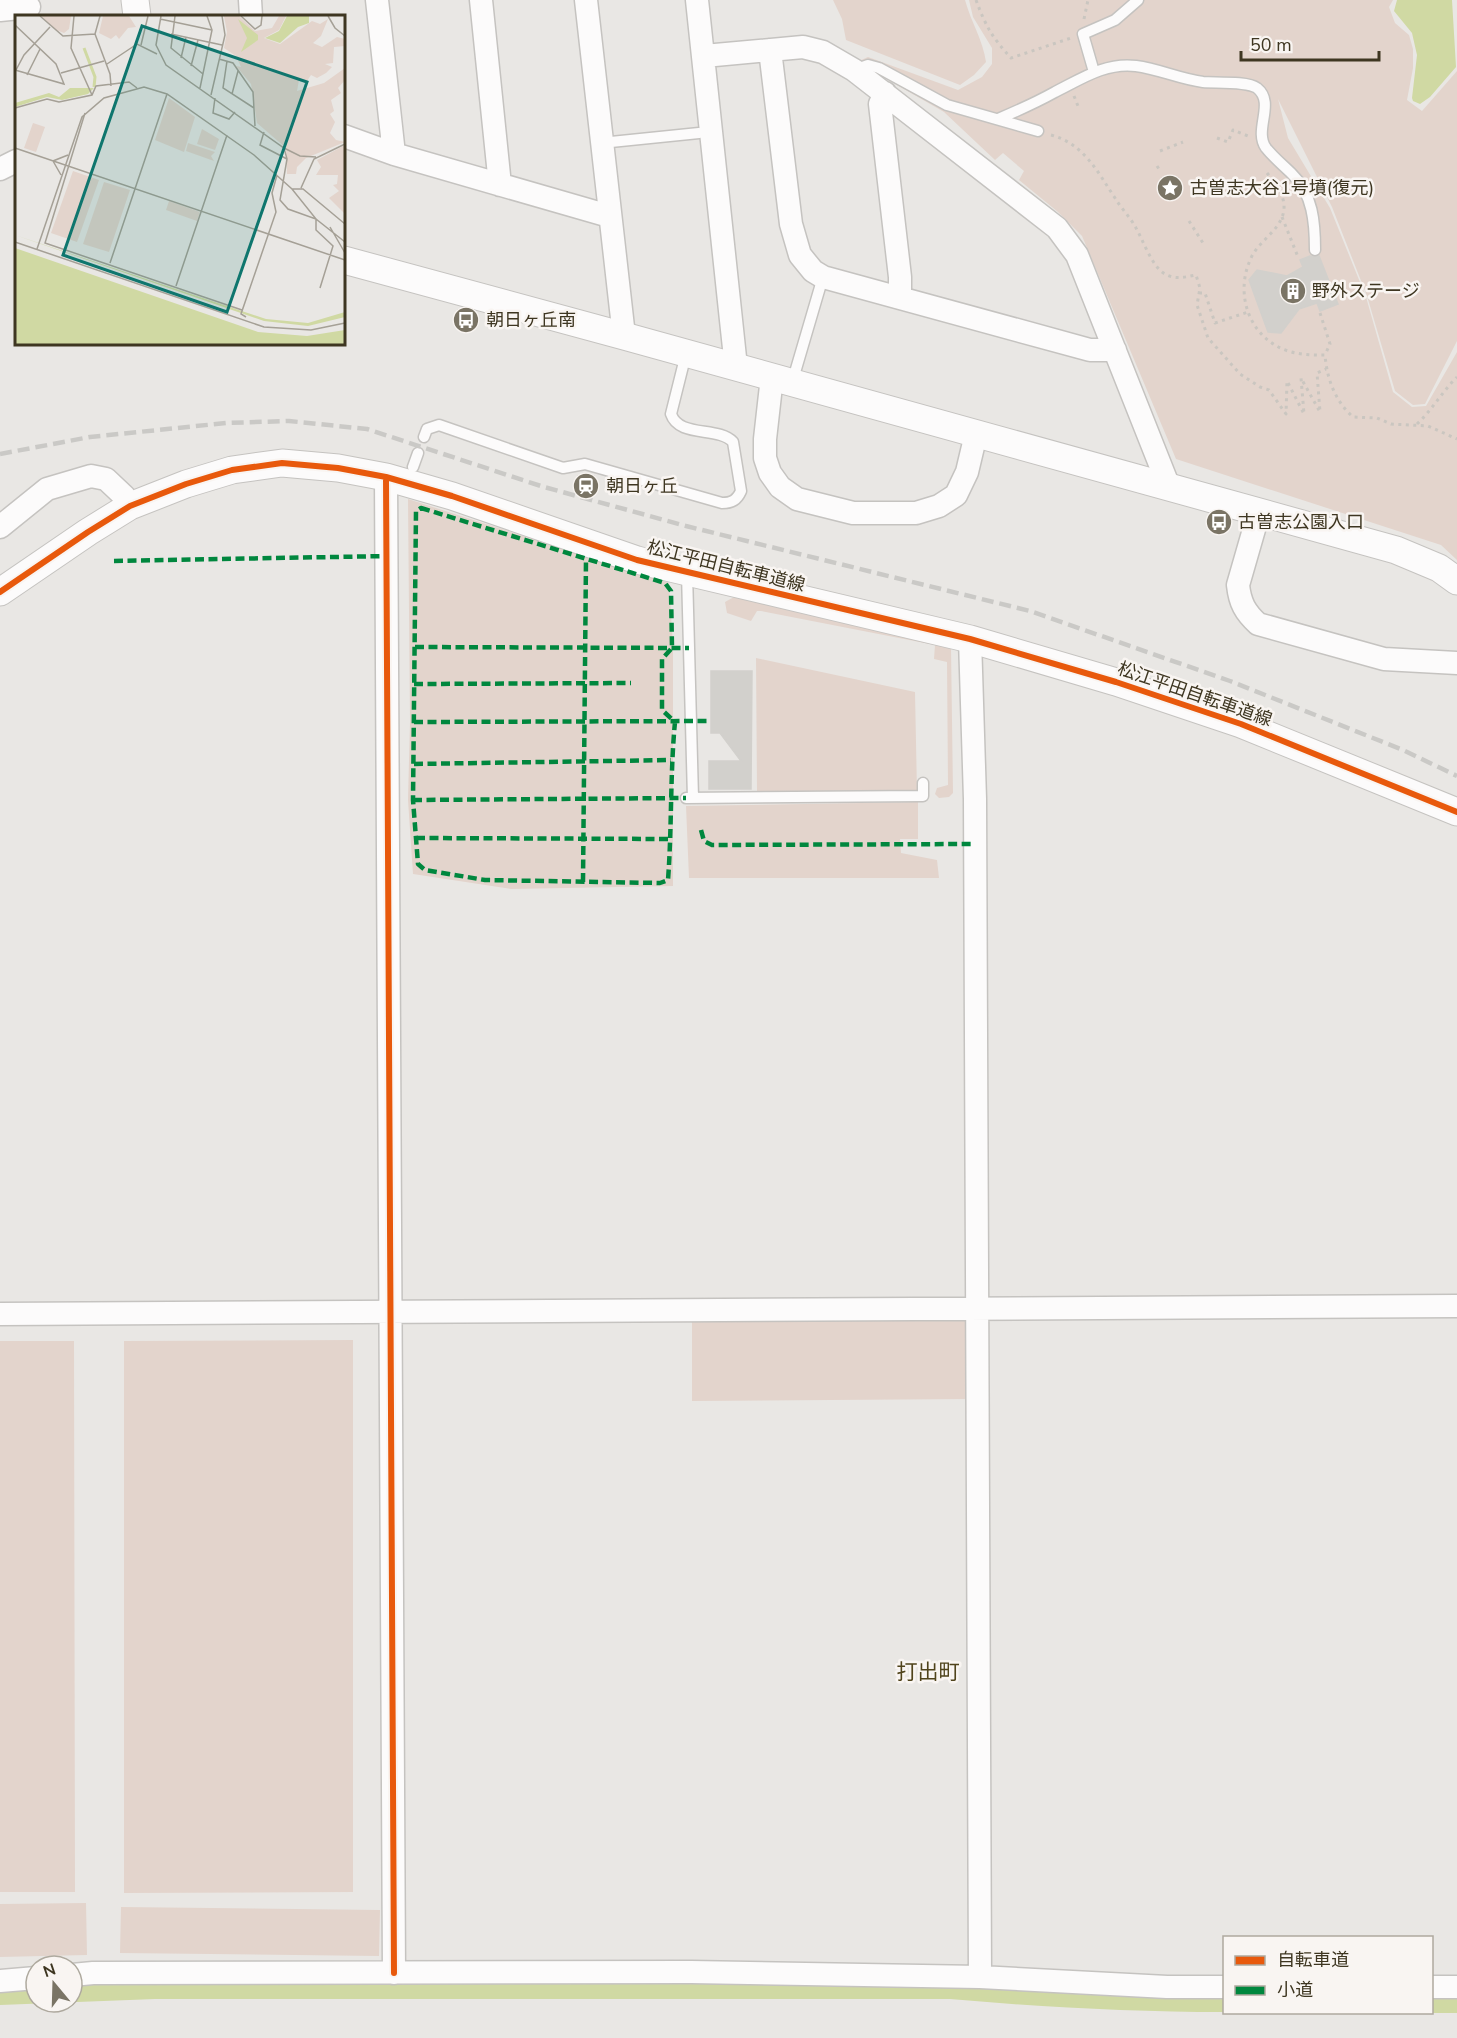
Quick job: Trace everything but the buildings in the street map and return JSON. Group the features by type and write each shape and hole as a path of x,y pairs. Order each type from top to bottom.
{"street":[{"path":"135,0 137,15"},
{"path":"250,0 251,15"},
{"path":"377,0 394,154"},
{"path":"481,0 500,185"},
{"path":"586,0 624,336"},
{"path":"697,0 736,367"},
{"path":"0,10 29,8"},
{"path":"704,56 803,47 823,52 854,70 885,93 1057,228 1077,255 1169,487"},
{"path":"770,50 791,224 800,255 813,271 823,277 1090,350 1115,350"},
{"path":"885,93 880,104 900,277 900,297"},
{"path":"345,135 394,154 609,216"},
{"path":"0,169 15,162"},
{"path":"345,260 736,367 784,373 976,434 1396,550 1439,568 1457,581"},
{"path":"784,373 765,439 765,458 770,473 780,487 796,499 853,513 916,513 939,506 956,495 967,472 976,434"},
{"name":"松江平田自転車道線","path":"0,592 130,506 186,484 232,470 282,463 338,468 386,477 452,496 637,560 970,639 1116,682 1241,723 1457,813"},
{"path":"0,527 47,489 91,476 106,479 124,496 130,506"},
{"path":"386,477 394,1973"},
{"path":"1259,512 1238,585 1239,597 1245,612 1258,624 1384,660 1457,663"},
{"path":"970,639 975,811 980,1977"},
{"path":"0,1314 1457,1306"},
{"path":"84,1974 691,1972 980,1977 1156,1987 1223,1987"},
{"path":"0,1981 24,1979"},
{"path":"1433,1987 1457,1986"}],"lane":[{"path":"1094,72 1083,34 1115,20 1138,0"},
{"path":"854,70 868,65 879,68 947,105 1038,131"},
{"path":"998,119 1094,72 1118,66 1136,66 1188,80 1245,84 1256,87 1264,97 1262,130 1264,145 1276,160 1294,175 1307,194 1315,220 1315,250"},
{"path":"602,143 699,133"},
{"path":"784,373 823,277"},
{"path":"424,437 427,429 439,425 562,468 585,464 722,503 729,503 735,500 741,491 733,442 726,437 682,426 673,419 671,414 686,353"},
{"path":"413,467 418,453"},
{"path":"687,573 689,798 923,796 923,783"}],"path":[{"path":"976,0 991,36 1011,58 1083,34"},
{"path":"1217,138 1228,142 1233,130 1248,136"},
{"path":"1038,131 1059,137 1083,151 1100,172 1162,272 1175,279 1196,275 1200,288 1197,305 1208,338 1240,374 1269,390 1286,414 1287,381 1304,414 1301,378 1320,412 1317,373 1326,369"},
{"path":"1160,151 1183,142"},
{"path":"1157,166 1161,172"},
{"path":"1266,171 1280,188 1284,209 1276,228 1251,256 1242,286 1248,312 1259,333 1275,345 1289,352 1324,355"},
{"path":"1281,216 1298,257"},
{"path":"1189,221 1203,243"},
{"path":"1199,293 1205,293 1215,323 1248,312"},
{"path":"1320,313 1330,344 1324,355 1326,369 1335,394 1344,409 1353,417 1377,418 1391,424 1428,426 1457,439"},
{"path":"1417,424 1441,393 1457,377"}],"shaded area":[{"path":"833,0 965,0 986,62 960,85 846,40 842,19"},
{"path":"969,0 1393,0 1389,7 1395,23 1409,35 1413,49 1413,68 1407,100 1422,111 1457,71 1457,341 1425,404 1413,405 1395,391 1367,296 1332,207 1278,99 1288,138 1330,208 1366,297 1393,392 1412,407 1426,406 1457,352 1457,560 1441,545 1176,459 1082,236 1058,212 1019,180 1024,171 1003,153 995,160 944,112 857,62 868,57 958,90 982,77 992,64 992,48 973,17"},
{"path":"1397,0 1452,0 1456,67 1430,97 1420,104 1412,98 1417,55 1412,33 1394,11"},
{"path":"408,499 669,583 673,646 673,886 511,889 413,874 408,800 410,722"},
{"path":"734,597 951,647 953,793 949,797 939,798 935,794 937,788 948,785 947,662 934,659 935,645 761,611 757,611 751,621 727,613 725,602"},
{"path":"756,658 915,692 917,792 757,791"},
{"path":"918,802 918,839 900,839 901,853 937,860 939,878 689,878 686,806"},
{"path":"964,1319 969,1321 969,1399 692,1401 692,1321"},
{"path":"353,1340 353,1892 124,1893 124,1341"},
{"path":"0,1341 74,1341 75,1892 0,1892"},
{"path":"86,1903 87,1955 24,1954 24,1956 0,1957 0,1904"},
{"path":"121,1907 380,1910 379,1956 120,1953"},
{"path":"84,1979 679,1979 1223,1995 1223,2012 1087,2008 950,1999 155,1999 84,2002"},
{"path":"24,1982 24,2004 0,2005 0,1984"},
{"path":"1433,1995 1457,1995 1457,2013 1433,2013"}],"railway":[{"path":"0,454 90,437 226,423 289,421 367,429 544,487 686,526 1030,611 1230,681 1403,750 1457,776"}],"marked path":[{"path":"421,508 665,583 671,591 672,648 662,659 662,710 675,722 668,880 660,883 485,880 425,870 418,864 413,800 416,511 421,508"},
{"path":"114,561 387,556"},
{"path":"583,882 586,559"},
{"path":"415,647 689,648"},
{"path":"414,684 631,683"},
{"path":"414,722 709,721"},
{"path":"414,764 671,760"},
{"path":"413,800 686,798"},
{"path":"701,830 704,841 712,845 975,844"},
{"path":"416,838 671,839"}],"cycle path":[{"path":"0,592 130,506 186,484 232,470 282,463 338,468 386,477 452,496 637,560 970,639 1116,682 1241,724 1457,812"},
{"path":"386,477 394,1973"}],"place":[{"name":"古曽志大谷1号墳(復元)","path":"1170,188"},
{"name":"野外ステージ","path":"1293,291"},
{"name":"朝日ヶ丘南","path":"466,320"},
{"name":"朝日ヶ丘","path":"586,486"},
{"name":"古曽志公園入口","path":"1219,522"}],"district":[{"name":"打出町","path":"928,1672"}]}
